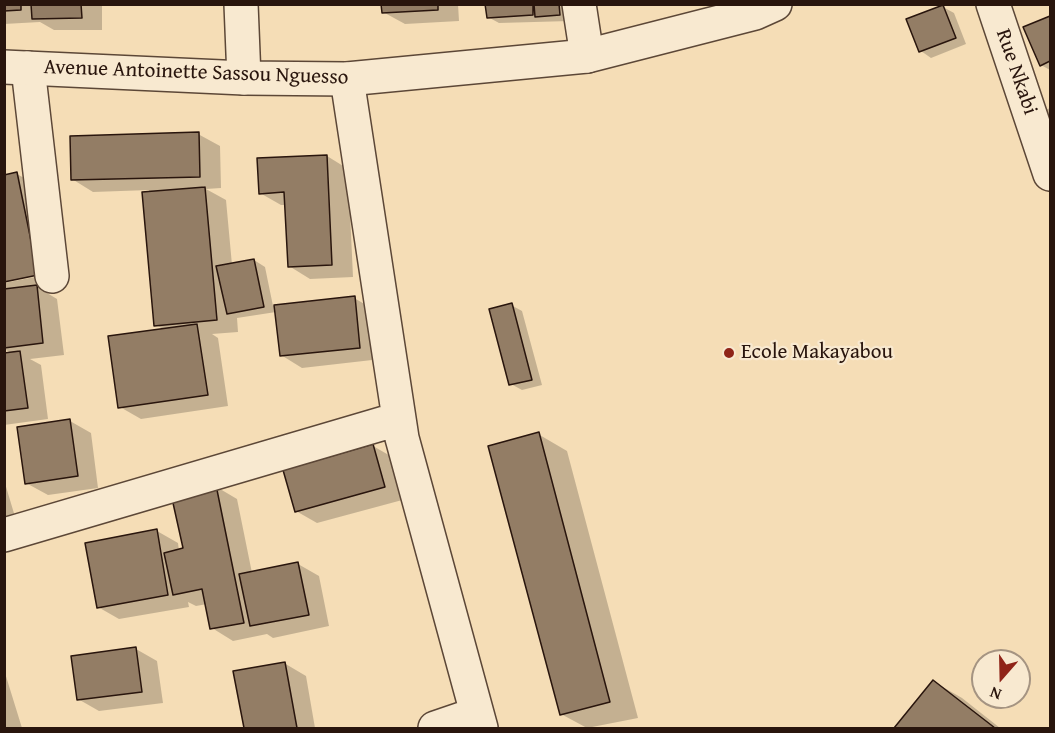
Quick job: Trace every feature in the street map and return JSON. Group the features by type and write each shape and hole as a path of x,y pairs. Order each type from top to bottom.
{"street":[{"path":"241,4 244,78"},
{"path":"579,4 587,56"},
{"name":"Avenue Antoinette Sassou Nguesso","path":"16,68 244,78 347,79 587,56 754,13 775,4"},
{"name":"Rue Nkabi","path":"993,4 1050,174"},
{"path":"16,68 52,276"},
{"path":"347,79 398,419 479,721 435,729"},
{"path":"4,535 398,419"}],"building":[{"path":"4,4 21,4 21,10 4,11"},
{"path":"31,4 81,4 82,18 32,19"},
{"path":"381,4 438,4 438,10 382,13"},
{"path":"485,4 533,4 533,15 487,18"},
{"path":"534,4 559,4 560,15 535,17"},
{"path":"943,5 956,38 919,52 906,19"},
{"path":"1050,16 1050,61 1040,66 1023,27"},
{"path":"199,132 200,177 71,180 70,136"},
{"path":"327,155 332,265 288,267 284,192 259,194 257,158"},
{"path":"17,172 38,275 4,282 4,175"},
{"path":"205,187 217,320 154,326 142,192"},
{"path":"254,259 264,307 227,314 216,266"},
{"path":"37,285 43,343 4,348 4,289"},
{"path":"355,296 360,348 280,356 274,305"},
{"path":"512,303 532,380 509,385 489,309"},
{"path":"197,324 208,395 118,408 108,336"},
{"path":"20,351 28,408 4,411 4,353"},
{"path":"70,419 78,476 25,484 17,427"},
{"path":"539,432 610,702 560,715 488,446"},
{"path":"373,444 385,487 295,512 283,470"},
{"path":"216,485 244,623 210,629 202,589 173,595 164,553 183,548 171,494"},
{"path":"157,529 168,595 97,608 85,543"},
{"path":"298,562 309,615 250,626 239,574"},
{"path":"136,647 142,692 77,700 71,656"},
{"path":"285,662 297,728 244,728 233,671"},
{"path":"933,680 995,728 894,728"}],"place":[{"name":"Ecole Makayabou","path":"729,353"}]}
